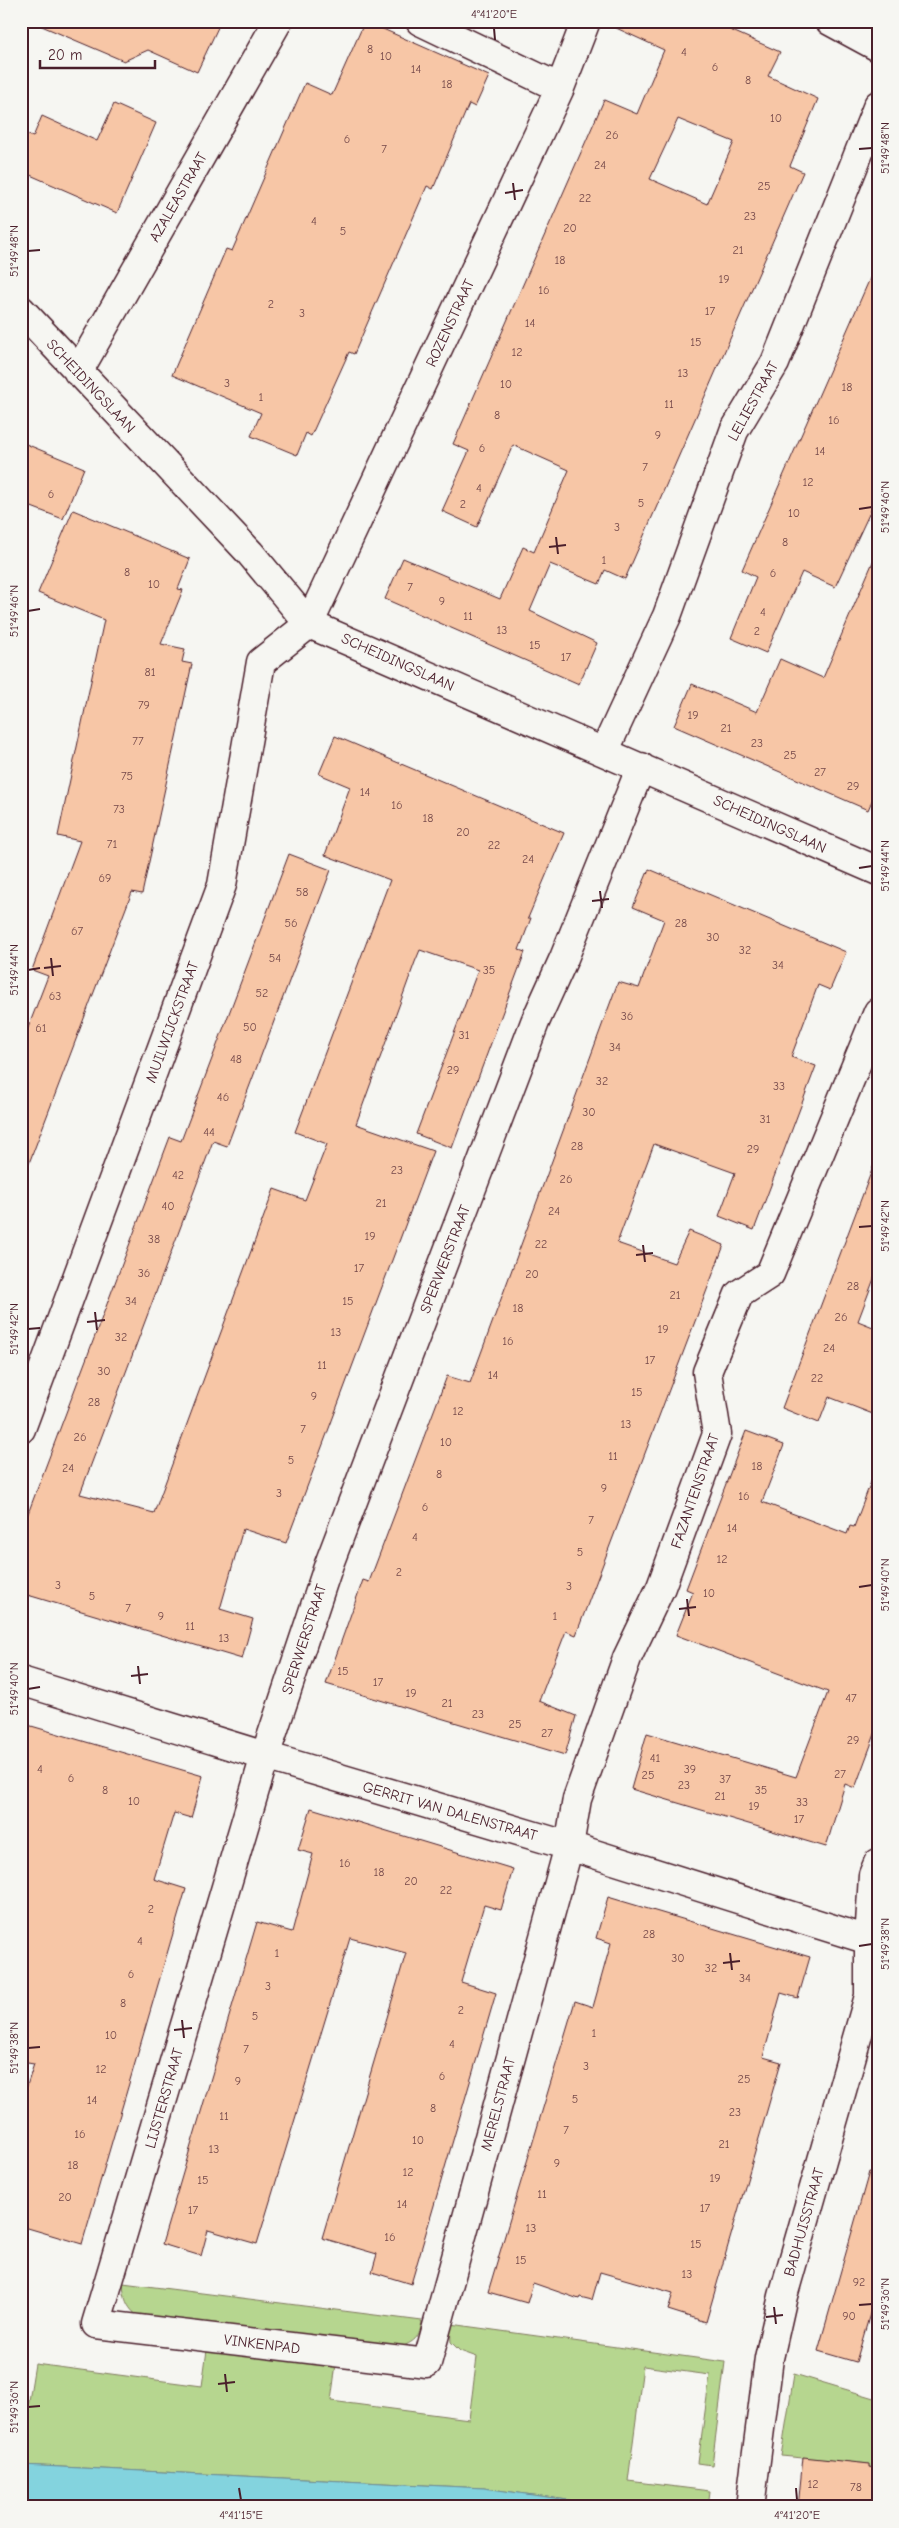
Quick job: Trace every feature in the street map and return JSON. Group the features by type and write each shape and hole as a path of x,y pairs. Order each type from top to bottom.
{"street":[{"name":"AZALEASTRAAT","path":"78,372 278,21"},
{"path":"420,21 560,88"},
{"name":"ROZENSTRAAT","path":"309,624 560,88 586,21"},
{"path":"830,21 878,47"},
{"name":"LELIESTRAAT","path":"604,752 667,616 734,431 775,363 878,105"},
{"name":"SCHEIDINGSLAAN","path":"21,310 250,552 309,624 878,871"},
{"name":"MUILWIJCKSTRAAT","path":"21,1429 222,885 262,662 309,624"},
{"name":"SPERWERSTRAAT","path":"265,1756 329,1564 535,1022 568,949 641,767"},
{"name":"FAZANTENSTRAAT","path":"569,1846 577,1799 627,1658 661,1588 717,1434 707,1372 739,1294 770,1274 878,1012"},
{"name":"GERRIT VAN DALENSTRAAT","path":"21,1681 569,1846 873,1942"},
{"name":"LIJSTERSTRAAT","path":"96,2324 265,1756"},
{"name":"MERELSTRAAT","path":"427,2363 569,1846"},
{"name":"BADHUISSTRAAT","path":"750,2507 769,2358 783,2296 869,1996 873,1942 873,1875 878,1864"},
{"name":"VINKENPAD","path":"96,2324 427,2363"}],"green space":[{"path":"123,2283 422,2321 420,2331 416,2337 410,2343 401,2347 142,2319 127,2304"},
{"path":"450,2324 725,2362 712,2465 698,2463 710,2375 643,2366 628,2481 710,2491 708,2507 616,2507 484,2488 21,2465 21,2413 27,2413 35,2364 202,2386 207,2350 336,2364 331,2401 469,2419 477,2357 460,2351 451,2342"},
{"path":"794,2374 878,2399 878,2469 870,2467 869,2464 781,2456"}],"water":[{"path":"21,2465 484,2488 616,2507 137,2507 129,2503 123,2507 21,2507"}],"building":[{"path":"30,21 221,21 197,72 148,50 124,61"},
{"path":"365,21 489,76 475,107 469,104 433,189 427,186 354,354 349,352 311,436 306,433 297,455 251,436 261,413 172,375 226,249 232,251 305,83 332,95"},
{"path":"601,21 710,21 780,52 768,76 818,99 790,166 803,172 625,579 605,570 599,584 550,564 530,611 597,643 579,684 385,599 403,558 500,599 523,547 534,552 569,470 513,445 477,527 442,511 469,451 453,444 604,100 637,114 664,50","holes":["678,119 734,142 707,204 650,179"]},
{"path":"114,104 156,123 117,213 21,171 21,132 33,137 42,116 97,141"},
{"path":"878,260 878,495 835,587 802,572 766,653 731,638 756,577 742,570"},
{"path":"21,442 84,468 63,519 21,503"},
{"path":"73,510 190,559 178,589 183,590 161,644 185,649 182,662 192,664 142,894 132,892 23,1179 21,1179 21,1046 48,976 32,970 80,841 58,836 104,620 38,593"},
{"path":"878,550 878,787 868,810 674,726 692,684 757,712 780,659 823,678"},
{"path":"335,736 564,833 528,918 531,918 519,950 525,952 452,1148 416,1134 478,970 420,950 415,962 356,1124 433,1151 286,1543 243,1529 220,1609 253,1619 242,1659 21,1593 21,1532 170,1137 181,1141 289,854 331,870 227,1146 213,1141 80,1494 154,1513 274,1189 305,1200 327,1144 295,1132 390,880 325,855 350,787 319,774"},
{"path":"649,869 846,952 830,990 818,985 791,1057 816,1066 754,1230 719,1216 735,1173 654,1144 617,1243 674,1263 689,1231 724,1245 576,1635 566,1631 539,1701 576,1716 565,1755 326,1684 363,1580 369,1582 447,1376 470,1383 618,982 639,988 664,920 633,907"},
{"path":"875,1162 878,1163 878,1268 858,1321 878,1329 878,1416 829,1397 819,1423 782,1408"},
{"path":"746,1431 784,1445 762,1502 847,1534 850,1526 854,1527 875,1471 878,1472 878,1726 855,1788 845,1784 826,1847 631,1789 647,1733 796,1777 828,1692 676,1635 693,1592 686,1589"},
{"path":"21,1723 203,1776 191,1818 174,1813 154,1879 186,1889 82,2244 21,2226 21,2104 34,2064 21,2062"},
{"path":"311,1808 513,1869 501,1910 484,1905 461,1982 496,1993 411,2284 372,2272 377,2254 322,2238 406,1953 350,1938 257,2244 208,2230 201,2256 162,2244 257,1922 292,1932 313,1854 298,1850"},
{"path":"608,1897 810,1957 798,1998 781,1993 763,2057 781,2062 706,2322 668,2310 673,2293 600,2272 592,2300 580,2297 579,2299 533,2283 527,2303 488,2292 575,2001 593,2007 611,1943 596,1938"},
{"path":"869,2172 878,2173 878,2286 856,2362 818,2351"},
{"path":"803,2457 870,2464 870,2467 878,2469 878,2507 798,2507"}]}
